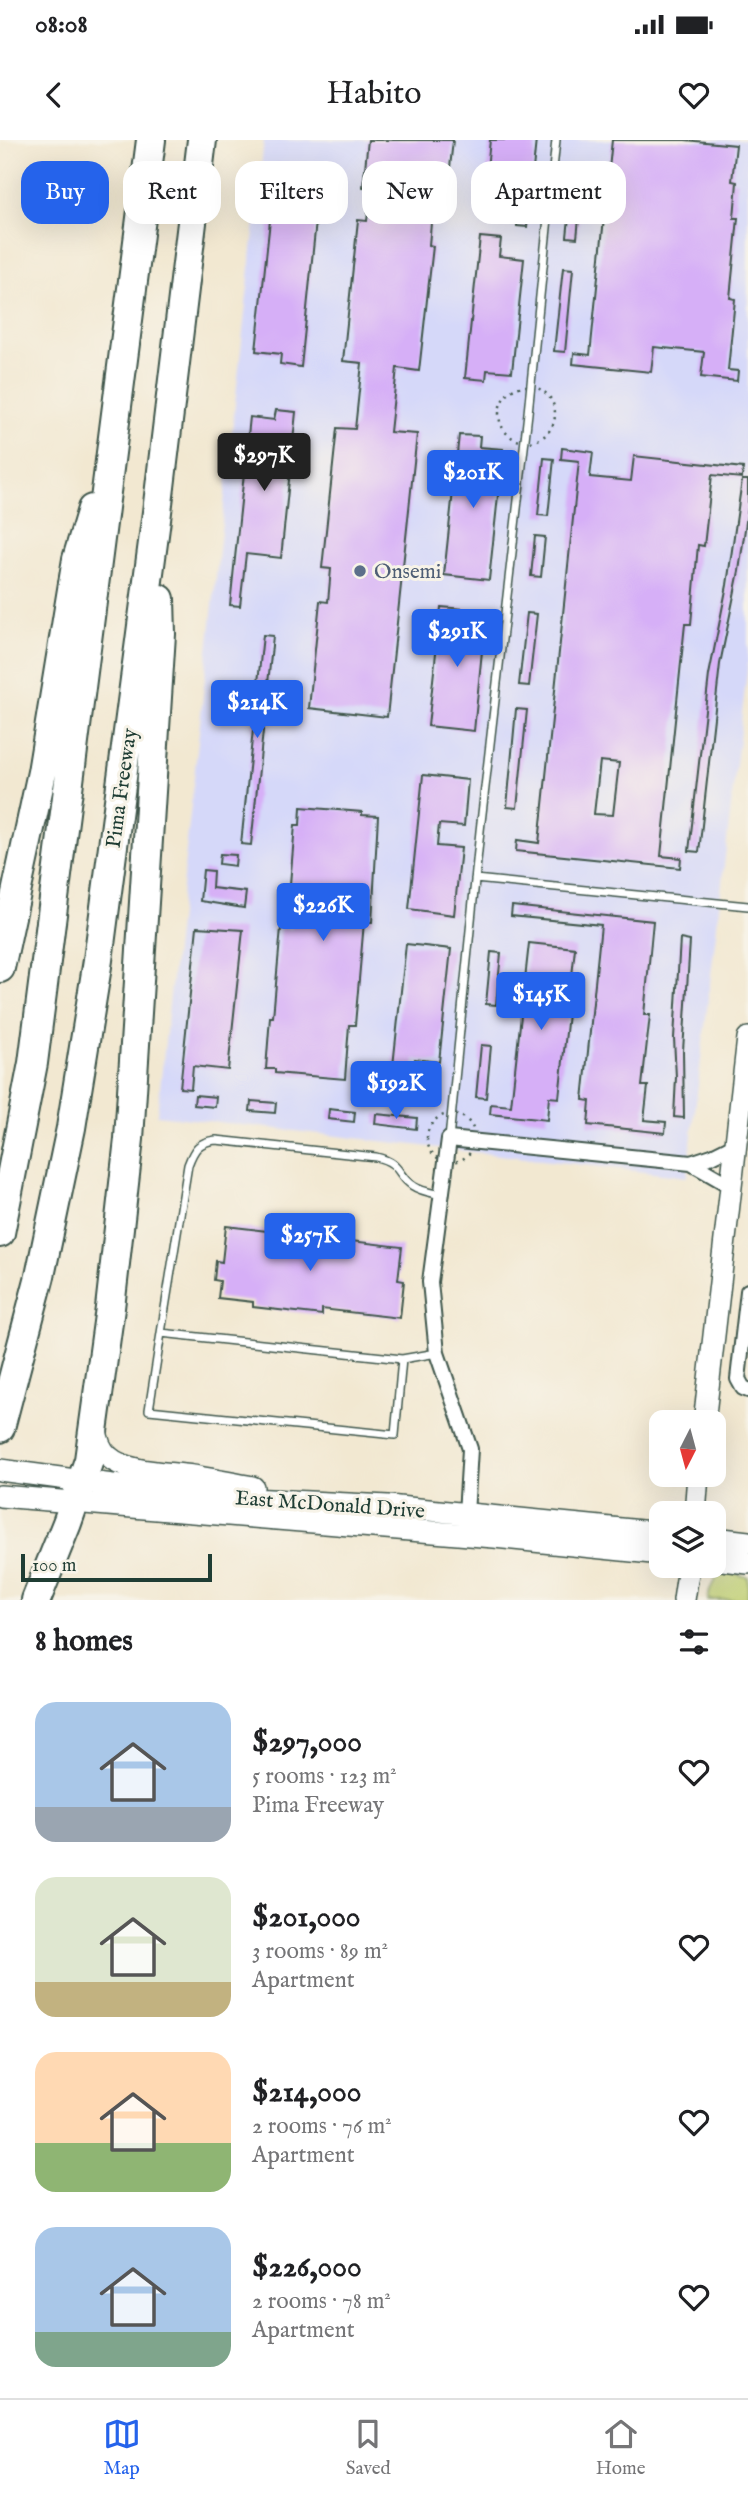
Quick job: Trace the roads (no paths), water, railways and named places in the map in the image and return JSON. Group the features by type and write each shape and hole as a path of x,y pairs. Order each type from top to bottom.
{"highway":[{"path":"0,1233 33,1062 151,140"},
{"name":"Pima Freeway","path":"0,1428 40,1276 71,1128 98,960 157,512 202,140"},
{"path":"0,968 42,772 77,559 116,429"},
{"path":"36,1600 89,1460 117,1246 130,1115 161,634 157,512"}],"main road":[{"path":"705,1410 748,1038"},
{"path":"95,1418 102,1450 119,1464 337,1503"},
{"name":"East McDonald Drive","path":"0,1470 78,1492 298,1520 649,1553"},
{"name":"East McDonald Drive","path":"0,1496 78,1492 337,1503 649,1532"},
{"path":"298,1520 322,1508 445,1520 460,1518 466,1514"},
{"path":"726,1539 748,1542"},
{"path":"726,1560 748,1563"},
{"path":"684,1600 687,1578"}],"street":[{"path":"466,1514 470,1449 437,1353 430,1282 449,1139 691,1163 736,1144"},
{"path":"691,1163 731,1186"},
{"path":"745,1389 738,1379 748,1291"}],"lane":[{"path":"449,1139 556,140"},
{"path":"475,878 748,906"},
{"path":"402,1359 395,1435 149,1410 188,1165 194,1149 202,1142 216,1140 376,1157 388,1160 396,1166 414,1188 441,1195"},
{"path":"161,1333 402,1359 437,1353"}],"place":[{"name":"Onsemi","path":"360,571"}]}
